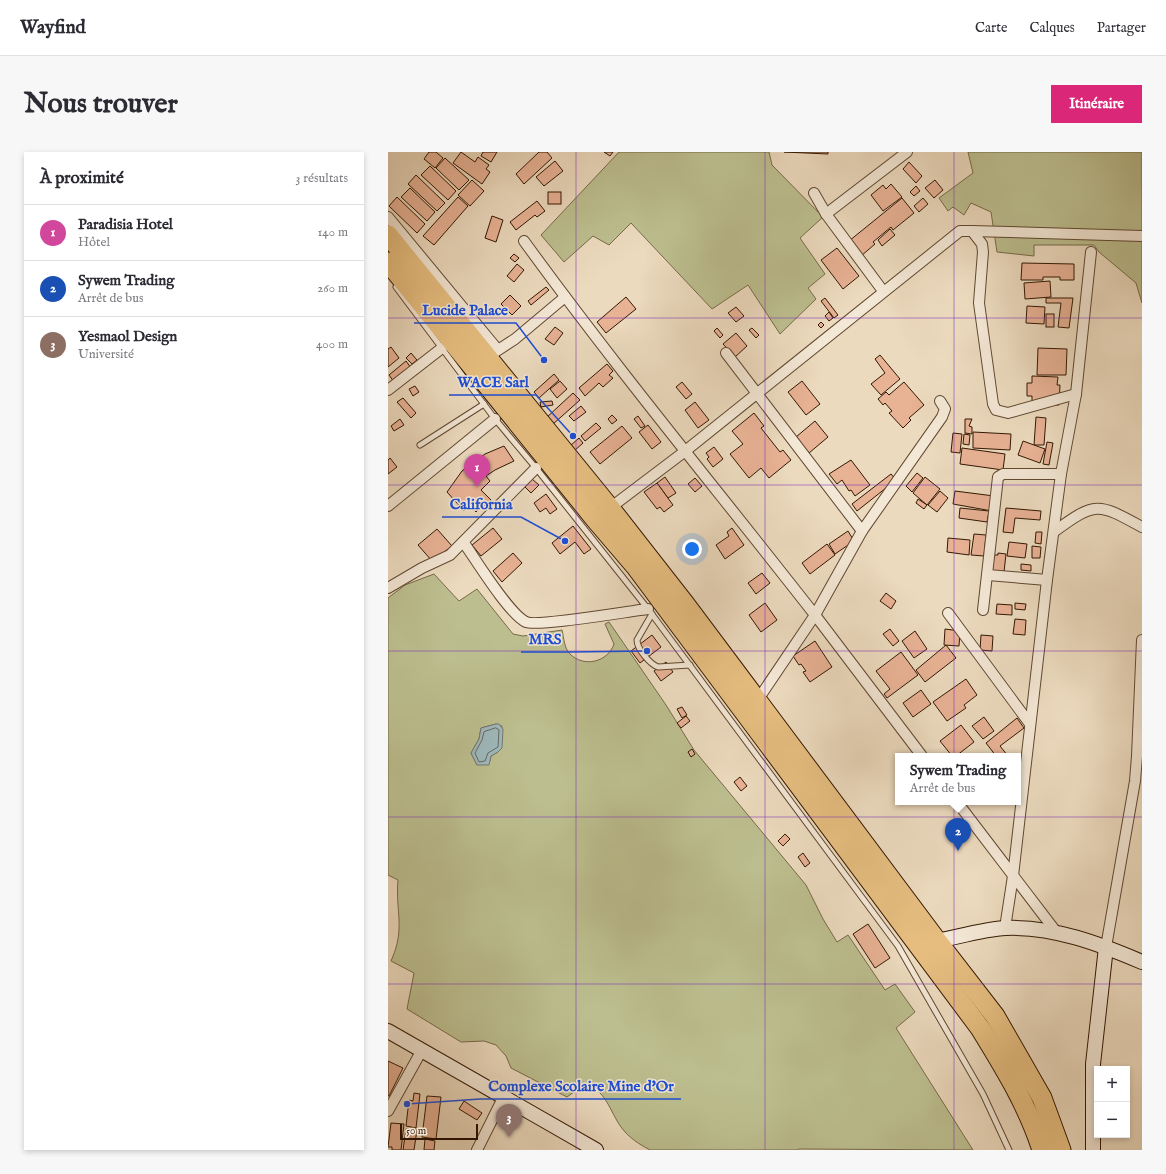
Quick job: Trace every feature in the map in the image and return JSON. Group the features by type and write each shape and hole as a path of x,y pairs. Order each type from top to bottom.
{"highway":[{"path":"388,235 396,265 595,519 636,567 980,1028 1013,1082 1029,1116 1042,1150"},
{"path":"396,265 492,353 758,701 937,941 995,1016 1042,1098 1060,1150"}],"main road":[{"path":"937,941 1005,928 1040,930 1057,933 1106,947 1142,962"},
{"path":"1093,1150 1093,1064 1106,947"},
{"path":"388,1031 504,1096 582,1146 596,1150"}],"street":[{"path":"826,214 904,153"},
{"path":"814,193 826,214 884,291"},
{"path":"388,217 396,265"},
{"path":"610,508 684,452 755,393 960,231 1142,236"},
{"path":"972,231 978,236 982,244 983,252 979,304 993,404 996,410 1008,413 1076,394"},
{"path":"524,241 684,452 815,615 920,753"},
{"path":"1021,804 1061,474 1076,394 1091,252"},
{"path":"492,353 565,297"},
{"path":"388,390 442,348"},
{"path":"726,353 755,393 862,531"},
{"path":"758,701 815,615 862,531 942,417 945,409 940,401"},
{"path":"388,506 495,419"},
{"path":"388,588 422,568 450,555 464,543 536,468"},
{"path":"983,610 998,477 1003,474 1061,474"},
{"path":"1055,531 1074,517 1089,509 1101,508 1113,512 1142,527"},
{"path":"464,543 513,612 526,623 546,623 650,611"},
{"path":"988,575 1047,580"},
{"path":"948,613 1030,724"},
{"path":"1106,947 1133,793 1138,750 1142,640"},
{"path":"959,805 1057,933"},
{"path":"1005,928 1013,876 1021,805"},
{"path":"388,1111 422,1050"},
{"path":"477,1150 504,1096"}],"lane":[{"path":"396,265 442,348 495,419 650,611 898,946 976,1080 1004,1135 1009,1150"},
{"path":"420,445 484,404"},
{"path":"650,611 637,640 637,645 653,665 690,665"}],"green space":[{"path":"619,152 769,152 772,165 823,217 800,238 825,274 808,288 816,299 780,334 748,285 712,309 631,223 609,245 593,236 564,262 541,235"},
{"path":"968,152 1142,152 1142,303 1136,283 1099,252 1094,245 1034,245 1034,256 997,252 991,212 971,203 964,215 953,207 948,211 939,198 973,173"},
{"path":"434,574 459,601 477,589 513,634 523,636 562,630 565,646 568,652 582,661 588,662 601,659 611,650 614,644 605,624 609,622 666,705 694,750 806,885 823,919 837,942 848,935 885,990 895,984 915,1012 896,1028 973,1150 650,1150 634,1140 624,1131 606,1101 597,1090 584,1085 567,1097 511,1068 506,1056 496,1045 484,1041 461,1042 407,1009 414,973 391,961 398,939 399,929 397,891 398,880 388,875 388,598 405,585","holes":["496,724 502,726 498,752 491,756 490,761 477,765 471,753 479,739 481,728"]}],"water":[{"path":"499,724 503,729 502,748 491,756 489,765 477,765 471,753 479,739 481,728"}],"building":[{"path":"429,152 436,152 443,158 435,168 424,159"},
{"path":"461,152 475,162 478,157 489,165 486,169 490,172 482,184 453,163"},
{"path":"483,152 497,152 491,162 481,156"},
{"path":"539,152 547,152 552,158 524,184 516,174"},
{"path":"604,152 613,152 610,156"},
{"path":"784,152 828,152 828,154"},
{"path":"445,158 469,180 459,190 436,168"},
{"path":"555,161 563,171 544,186 536,177"},
{"path":"909,162 922,176 916,183 903,169"},
{"path":"430,166 456,191 448,200 421,175"},
{"path":"416,175 445,203 437,211 408,184"},
{"path":"472,180 484,191 470,206 458,195"},
{"path":"935,180 943,190 934,198 925,188"},
{"path":"891,184 902,197 883,211 871,195 883,185 886,189"},
{"path":"916,186 920,191 914,196 910,192"},
{"path":"410,188 435,212 427,221 401,197"},
{"path":"548,192 561,192 561,204 548,204"},
{"path":"397,197 425,224 417,233 389,206"},
{"path":"458,197 468,206 434,245 423,236"},
{"path":"902,198 914,213 893,230 891,227 873,242 875,244 861,256 849,241"},
{"path":"923,198 928,204 919,212 914,206"},
{"path":"537,201 545,211 537,217 535,215 516,230 510,222"},
{"path":"492,216 503,220 496,242 485,238"},
{"path":"890,229 895,235 882,246 878,240"},
{"path":"837,248 859,276 843,289 821,260"},
{"path":"514,254 519,258 515,262 510,258"},
{"path":"1022,263 1074,264 1074,280 1060,280 1060,277 1043,277 1043,280 1021,280"},
{"path":"517,264 524,270 514,282 507,276"},
{"path":"1050,281 1051,297 1025,299 1024,283"},
{"path":"546,287 549,290 531,305 528,301"},
{"path":"510,295 521,306 512,315 501,304"},
{"path":"626,297 636,309 606,333 597,322"},
{"path":"825,298 838,315 834,318 821,301"},
{"path":"1046,298 1073,298 1069,328 1058,327 1061,303 1046,303"},
{"path":"1027,306 1045,307 1044,324 1026,323"},
{"path":"736,307 744,316 736,322 728,313"},
{"path":"829,312 833,318 829,321 825,316"},
{"path":"1046,314 1054,314 1054,327 1046,327"},
{"path":"821,322 824,325 821,328 818,325"},
{"path":"555,327 563,333 554,345 545,339"},
{"path":"717,328 723,335 720,338 714,331"},
{"path":"752,328 759,335 756,338 749,330"},
{"path":"736,333 747,346 735,357 723,344"},
{"path":"391,347 399,358 388,367 388,349"},
{"path":"1038,348 1067,349 1066,375 1037,375"},
{"path":"411,353 417,360 412,364 406,358"},
{"path":"880,355 900,379 881,395 871,384 885,373 875,359"},
{"path":"406,361 414,372 397,386 389,375"},
{"path":"607,364 613,371 609,375 613,378 603,387 599,383 585,396 579,388"},
{"path":"554,374 559,380 539,398 534,392"},
{"path":"1032,376 1058,377 1057,385 1060,385 1059,405 1032,404 1032,396 1027,396 1027,383 1032,383"},
{"path":"560,381 567,389 557,398 550,389"},
{"path":"802,381 820,404 806,415 788,392"},
{"path":"682,382 692,394 686,399 676,387"},
{"path":"904,382 924,405 909,418 911,420 903,428 889,413 892,411 885,403 883,405 878,399 886,392 889,395"},
{"path":"415,386 419,392 413,396 409,389"},
{"path":"573,393 580,400 552,425 546,418"},
{"path":"403,398 416,413 411,418 397,402"},
{"path":"552,401 553,405 541,407 540,402"},
{"path":"695,402 709,420 698,428 685,410"},
{"path":"581,406 586,412 574,421 569,416"},
{"path":"754,413 764,426 761,428 780,452 783,450 791,460 769,478 761,468 749,478 730,454 743,444 732,431"},
{"path":"612,415 617,420 612,424 608,419"},
{"path":"638,416 645,426 641,428 634,419"},
{"path":"1036,417 1046,418 1044,445 1034,445"},
{"path":"400,419 404,425 394,431 391,426"},
{"path":"965,419 972,419 969,426 972,427 972,434 965,433"},
{"path":"815,421 828,437 809,453 796,437"},
{"path":"596,423 601,428 585,441 581,436"},
{"path":"648,425 661,442 652,449 639,432"},
{"path":"622,426 632,438 600,464 590,452"},
{"path":"973,432 1011,434 1010,450 973,448"},
{"path":"953,433 962,434 960,453 951,452"},
{"path":"964,434 970,435 969,445 963,444"},
{"path":"579,438 583,443 574,451 570,446"},
{"path":"1023,441 1045,449 1040,463 1018,455"},
{"path":"1047,442 1053,443 1049,465 1043,464"},
{"path":"504,446 514,461 486,476 490,481 481,490 491,500 487,507 483,504 476,512 469,504 464,511 447,492 462,471 485,454"},
{"path":"714,447 723,459 713,467 707,459 709,457 706,453"},
{"path":"962,448 1005,454 1003,470 960,464"},
{"path":"390,458 397,467 388,474 388,460"},
{"path":"851,460 870,485 855,496 851,490 849,491 842,480 837,484 829,474"},
{"path":"917,473 923,478 912,492 906,486"},
{"path":"891,474 896,480 857,511 852,504"},
{"path":"665,477 676,493 668,498 657,483"},
{"path":"925,477 940,489 927,505 913,493"},
{"path":"695,478 702,486 695,492 688,484"},
{"path":"532,479 539,485 531,493 525,487"},
{"path":"657,483 673,505 664,512 660,507 657,509 644,492"},
{"path":"940,491 948,498 937,512 928,505"},
{"path":"955,491 994,496 992,511 953,504"},
{"path":"546,494 557,509 550,514 546,508 540,512 534,503"},
{"path":"918,499 927,505 924,509 916,503"},
{"path":"960,508 989,511 987,522 959,518"},
{"path":"1006,508 1041,511 1040,520 1015,518 1013,533 1003,532"},
{"path":"573,526 591,549 584,554 575,542 560,554 552,543"},
{"path":"493,528 502,539 481,556 472,545"},
{"path":"732,528 744,545 725,559 716,545 729,536 727,532"},
{"path":"437,529 452,546 432,561 418,545"},
{"path":"848,531 854,541 835,554 829,544"},
{"path":"1036,532 1042,532 1041,544 1035,543"},
{"path":"974,534 986,535 984,556 971,555"},
{"path":"948,538 970,540 969,555 947,552"},
{"path":"1009,542 1027,544 1025,558 1007,556"},
{"path":"827,544 835,555 810,574 802,563"},
{"path":"1032,546 1041,547 1040,558 1032,558"},
{"path":"513,553 522,563 502,582 493,571"},
{"path":"998,553 1006,554 1004,572 992,571 994,555 998,555"},
{"path":"1021,564 1031,565 1031,571 1021,570"},
{"path":"762,573 770,583 756,594 748,583"},
{"path":"886,593 896,601 891,609 880,601"},
{"path":"765,603 777,620 761,632 749,615"},
{"path":"1015,603 1026,604 1025,610 1015,609"},
{"path":"997,604 1012,605 1012,615 996,614"},
{"path":"1015,619 1026,620 1025,635 1013,634"},
{"path":"890,629 899,641 893,646 883,634"},
{"path":"945,629 960,631 959,646 944,645"},
{"path":"915,631 927,649 914,658 902,641"},
{"path":"652,635 661,647 640,663 631,651"},
{"path":"981,635 993,636 992,651 980,650"},
{"path":"815,641 832,667 810,682 803,672 806,671 801,664 799,665 793,656"},
{"path":"946,645 956,658 925,682 916,670"},
{"path":"901,652 918,675 887,698 884,694 890,689 876,671"},
{"path":"666,662 673,672 661,681 654,671"},
{"path":"966,679 977,695 964,705 966,708 947,721 933,702"},
{"path":"921,690 931,704 913,717 903,703"},
{"path":"682,707 687,715 682,718 677,709"},
{"path":"686,716 690,721 681,728 677,723"},
{"path":"984,717 994,731 983,739 972,726"},
{"path":"1017,718 1024,728 1000,746 1006,753 994,753 986,743"},
{"path":"961,725 974,742 960,753 950,753 940,741"},
{"path":"692,749 695,754 691,757 688,752"},
{"path":"740,777 747,786 741,791 734,782"},
{"path":"785,834 790,839 783,846 778,841"},
{"path":"803,853 810,863 805,867 798,857"},
{"path":"868,924 890,958 875,968 853,934"},
{"path":"388,1061 403,1068 389,1096 388,1096"},
{"path":"414,1093 420,1094 416,1128 406,1126 409,1100 413,1101"},
{"path":"427,1096 441,1097 436,1139 422,1137"},
{"path":"464,1101 482,1113 477,1120 459,1109"},
{"path":"391,1123 404,1124 401,1150 392,1150 392,1147 388,1147"},
{"path":"406,1129 417,1130 414,1150 403,1150"},
{"path":"425,1139 435,1141 434,1150 424,1150"}],"place":[{"name":"Lucide Palace","path":"544,360"},
{"name":"WACE Sarl","path":"573,436"},
{"name":"Paradisia Hotel","path":"477,487"},
{"name":"California","path":"565,541"},
{"name":"MRS","path":"647,651"},
{"name":"Sywem Trading","path":"958,851"},
{"name":"Complexe Scolaire Mine d'Or","path":"407,1104"},
{"name":"Yesmaol Design","path":"509,1137"}]}
